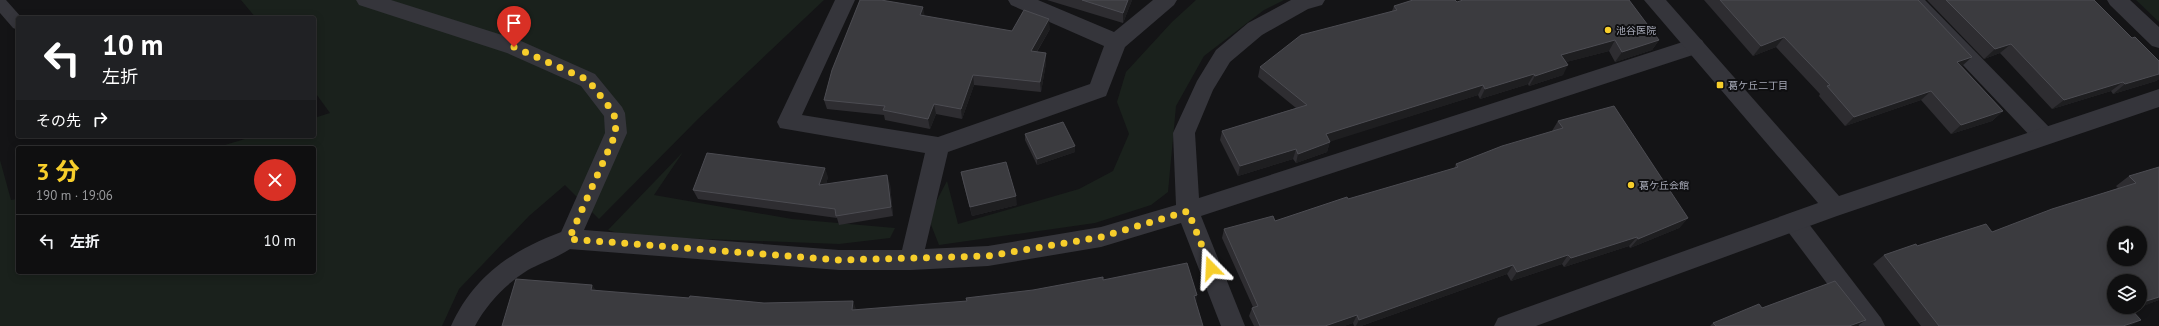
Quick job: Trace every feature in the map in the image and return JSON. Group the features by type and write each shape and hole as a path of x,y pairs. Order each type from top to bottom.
{"street":[{"path":"366,0 514,47 588,80 614,113 616,133 569,239"},
{"path":"846,0 788,122 938,146 1099,90 1116,42 1167,0"},
{"path":"1018,0 1116,42"},
{"path":"1233,326 1188,211 1184,133 1208,81 1223,56 1255,29 1303,3 1315,0"},
{"path":"1654,0 1835,207"},
{"path":"1913,0 2044,136"},
{"path":"2117,0 2159,40"},
{"path":"463,326 468,314 492,282 528,257 569,239 839,260 911,260 988,256 1101,237 1188,211 1695,46"},
{"path":"1506,326 1835,207 2159,98"},
{"path":"911,260 938,146"},
{"path":"1794,222 1873,326"}],"lane":[{"path":"0,3 16,22"}],"shaded area":[{"path":"241,0 824,0 698,119 599,219 565,185 529,216 459,289 442,326 0,326 0,160 11,200 16,199 16,274 316,274 316,146 222,146 248,138 316,138 316,117 330,113 316,94 316,16 254,16"},
{"path":"1196,0 1284,0 1264,10 1204,56 1176,106 1168,192 1151,205 1095,223 939,245 928,217 947,181 958,224 1079,189 1113,171 1129,134 1117,102 1126,72 1172,22"},
{"path":"2136,0 2159,0 2159,22"},
{"path":"683,152 654,195 792,219 895,228 890,238 839,244 627,236 608,230"}],"building":[{"path":"860,0 881,0 923,7 920,15 1012,31 1024,10 1049,19 1031,51 1046,53 1040,82 973,75 961,109 934,104 928,119 883,110 885,106 824,100 832,70"},
{"path":"1082,0 1128,0 1123,13"},
{"path":"1413,0 1455,0 1457,2 1463,0 1629,0 1659,40 1622,52 1615,40 1561,55 1568,65 1535,76 1534,74 1485,89 1483,85 1326,134 1330,142 1298,154 1296,149 1240,166 1222,131 1307,105 1260,67 1301,35 1397,10 1394,6"},
{"path":"1720,0 1918,0 1972,57 1957,62 2003,111 1961,125 1931,91 1854,117 1827,86 1830,85 1784,37 1761,46"},
{"path":"1946,0 2094,0 2132,38 2135,37 2159,61 2159,74 2125,84 2123,82 2064,100 2011,44 1995,49"},
{"path":"1614,106 1688,218 1638,239 1637,237 1571,258 1568,255 1517,272 1513,265 1359,320 1357,315 1325,326 1260,326 1252,308 1258,306 1224,229 1273,216 1275,221 1347,197 1348,199 1458,167 1456,164 1502,146 1563,128 1558,121"},
{"path":"1063,122 1075,146 1037,159 1025,134"},
{"path":"707,153 825,168 819,185 887,175 891,207 836,216 835,209 693,190"},
{"path":"1006,162 1016,196 970,207 961,172"},
{"path":"2159,167 2159,297 2147,301 2147,274 2107,274 2107,314 2135,314 2141,320 2123,326 1939,326 1884,255 1916,244 1917,246 1986,224 1992,232 2052,209 2136,183 2129,176"},
{"path":"1187,263 1197,295 1194,296 1203,326 502,326 516,279 592,285 591,290 689,298 690,296 764,303 853,301 852,310 967,301 966,298 1033,290 1103,277 1103,280"},
{"path":"1835,281 1866,320 1849,326 1716,326 1713,323 1759,304 1762,308"}],"place":[{"name":"池谷医院","path":"1608,30"},
{"name":"葛ケ丘二丁目","path":"1720,85"},
{"name":"葛ケ丘会館","path":"1631,185"}],"route":[{"path":"514,47 588,80 614,113 616,133 591,193 569,239 839,260 911,260 988,256 1101,237 1188,211 1211,268"}]}
